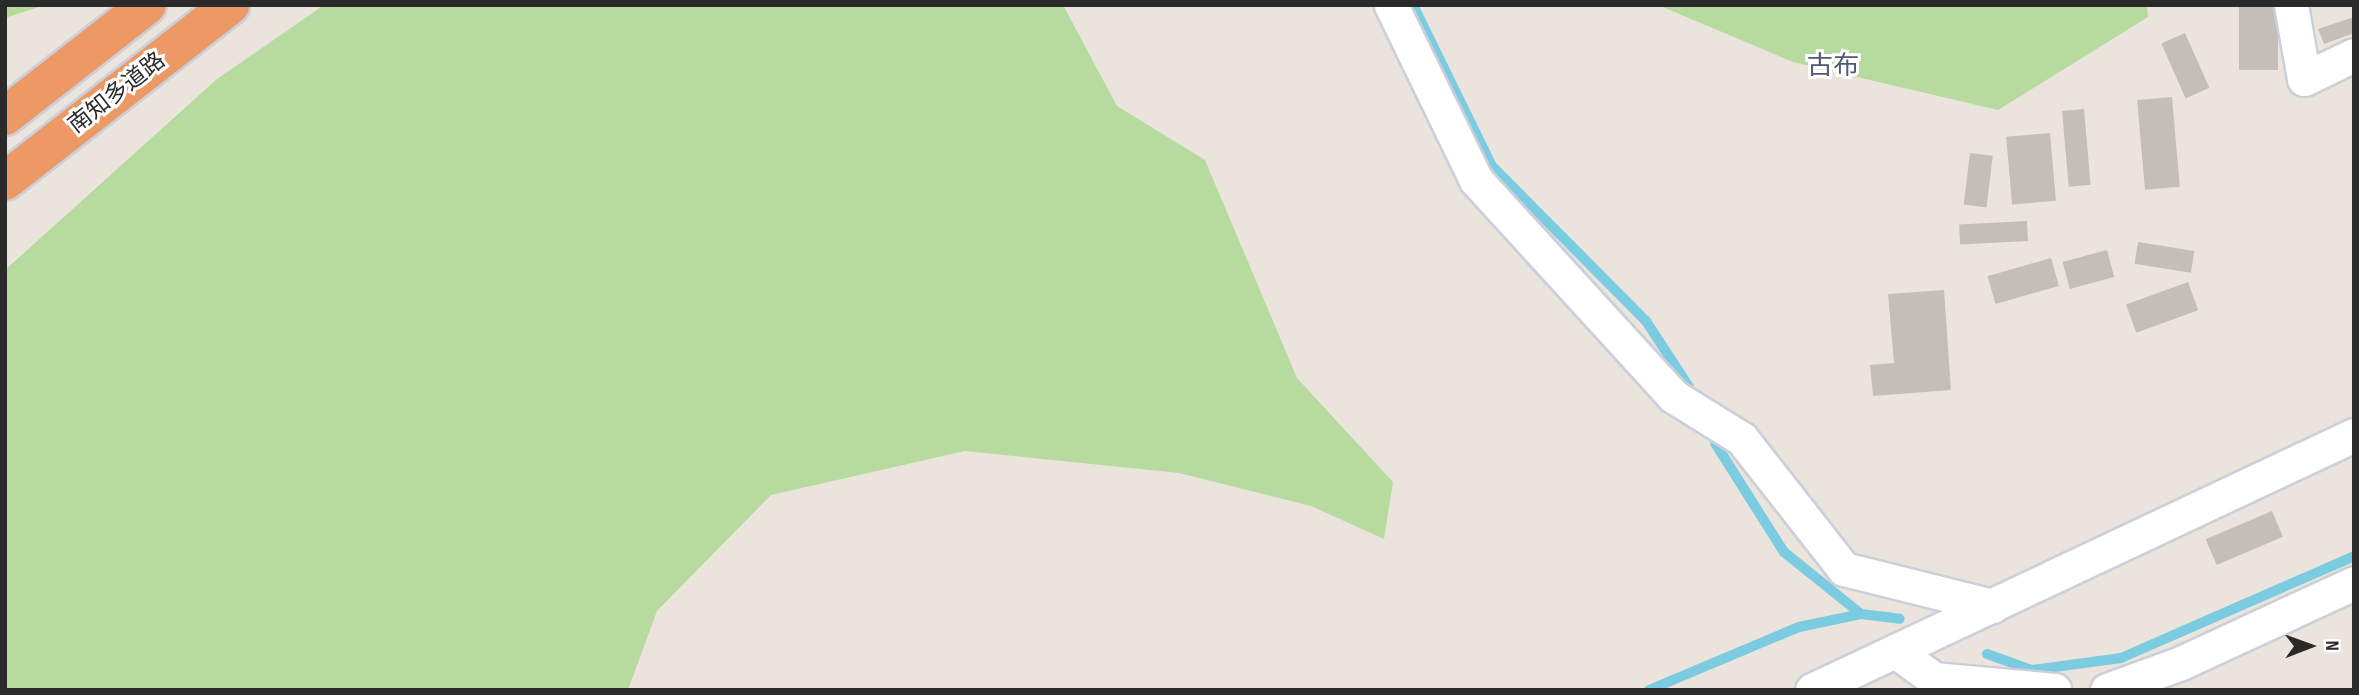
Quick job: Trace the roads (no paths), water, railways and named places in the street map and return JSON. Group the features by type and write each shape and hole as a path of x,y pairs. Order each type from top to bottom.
{"highway":[{"path":"5,116 147,5"},
{"name":"南知多道路","path":"5,181 230,5"}],"street":[{"path":"1391,5 1476,180 1673,396 1742,439 1844,569 1992,606"},
{"path":"2291,5 2304,79 2354,55"},
{"path":"1812,690 2354,435"},
{"path":"2107,690 2181,663 2354,583"},
{"path":"1895,652 1934,679 2054,690"}],"waterway":[{"path":"1413,5 1492,166 1646,321 1689,387"},
{"path":"1715,443 1784,552 1861,614"},
{"path":"1987,654 2032,670 2121,658 2354,556"},
{"path":"1649,690 1799,627 1861,614 1900,619"}],"district":[{"name":"古布","path":"1833,67"}]}
